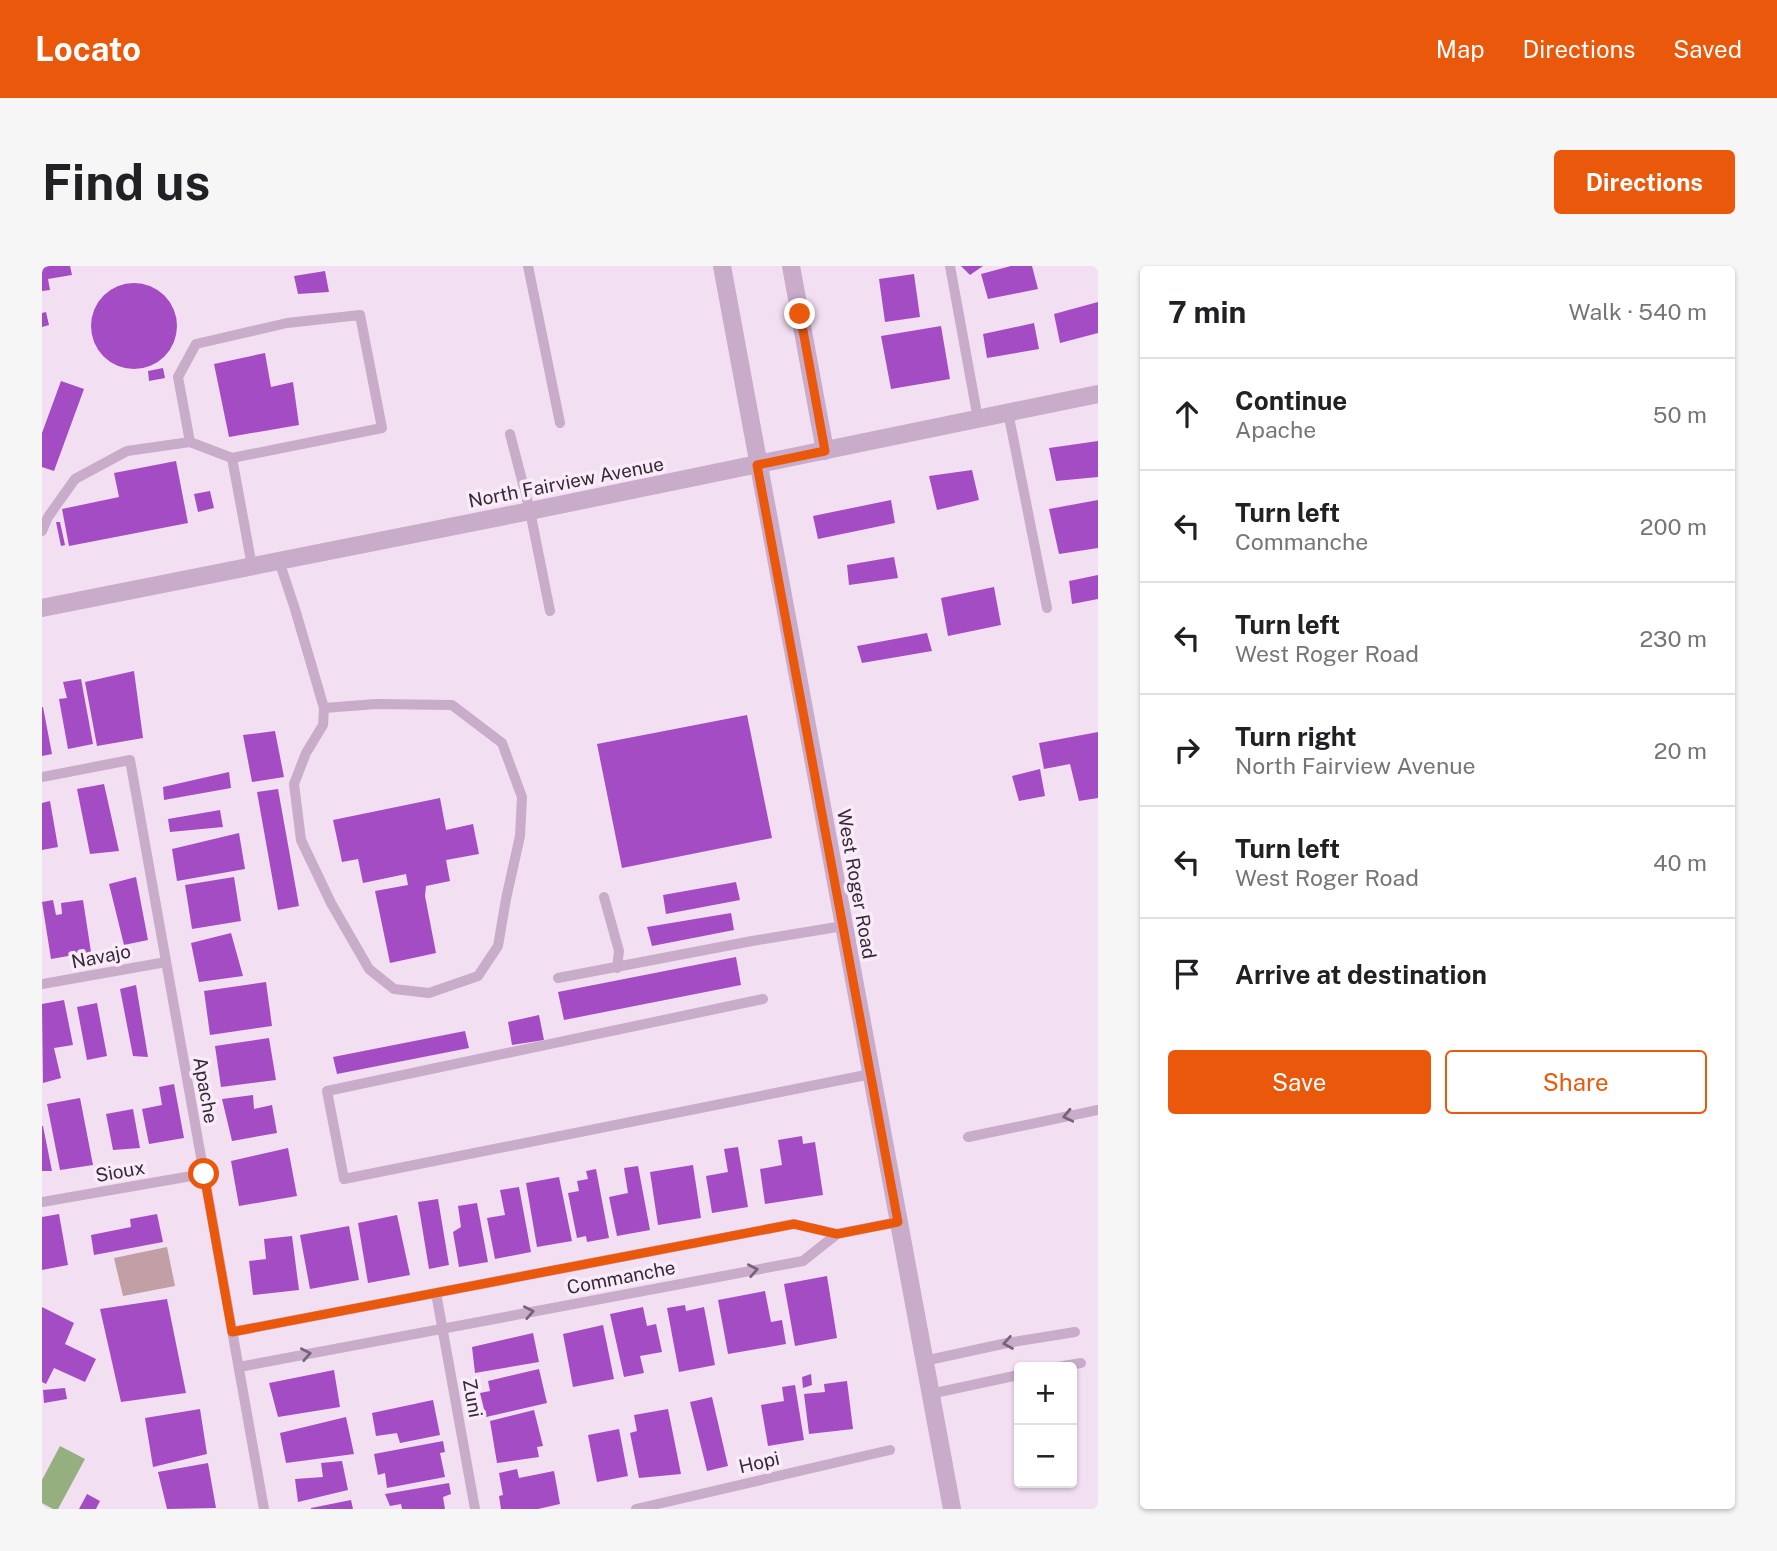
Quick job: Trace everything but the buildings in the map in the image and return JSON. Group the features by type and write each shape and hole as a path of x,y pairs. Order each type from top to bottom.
{"street":[{"name":"West Roger Road","path":"722,266 951,1509"},
{"path":"791,266 825,451"},
{"name":"North Fairview Avenue","path":"42,608 1098,394"}],"lane":[{"path":"528,266 560,423"},
{"path":"950,266 978,419"},
{"path":"42,531 48,517 75,479 127,451 190,442 232,458 382,428 360,315 287,323 196,344 178,377 190,442"},
{"path":"1008,412 1047,608"},
{"path":"510,434 530,511 550,611"},
{"path":"232,458 252,566"},
{"path":"279,561 324,708 323,725 306,753 294,784 301,840 331,903 369,969 394,989 429,993 478,976 498,946 520,836 522,797 502,743 452,705 376,704 324,708"},
{"name":"Apache","path":"42,777 130,760 264,1509"},
{"path":"604,897 619,951 617,968"},
{"path":"558,978 843,926"},
{"name":"Navajo","path":"42,985 166,962"},
{"path":"763,999 327,1091 344,1179 871,1074"},
{"path":"968,1137 1098,1110"},
{"name":"Sioux","path":"42,1202 204,1174"},
{"name":"Commanche","path":"232,1332 794,1224 837,1234 898,1222"},
{"name":"Commanche","path":"239,1367 803,1261 837,1234"},
{"name":"Zuni","path":"436,1293 475,1509"},
{"path":"924,1361 1075,1332"},
{"path":"1077,1364 1081,1363"},
{"path":"930,1394 1014,1376"},
{"name":"Hopi","path":"636,1509 890,1450"}],"shaded area":[{"path":"167,1247 175,1286 123,1296 114,1258"},
{"path":"60,1446 85,1459 58,1509 53,1509 42,1503 42,1480"}],"route":[{"path":"204,1174 232,1332 794,1224 837,1234 898,1222 757,465 825,451 800,314"}]}
